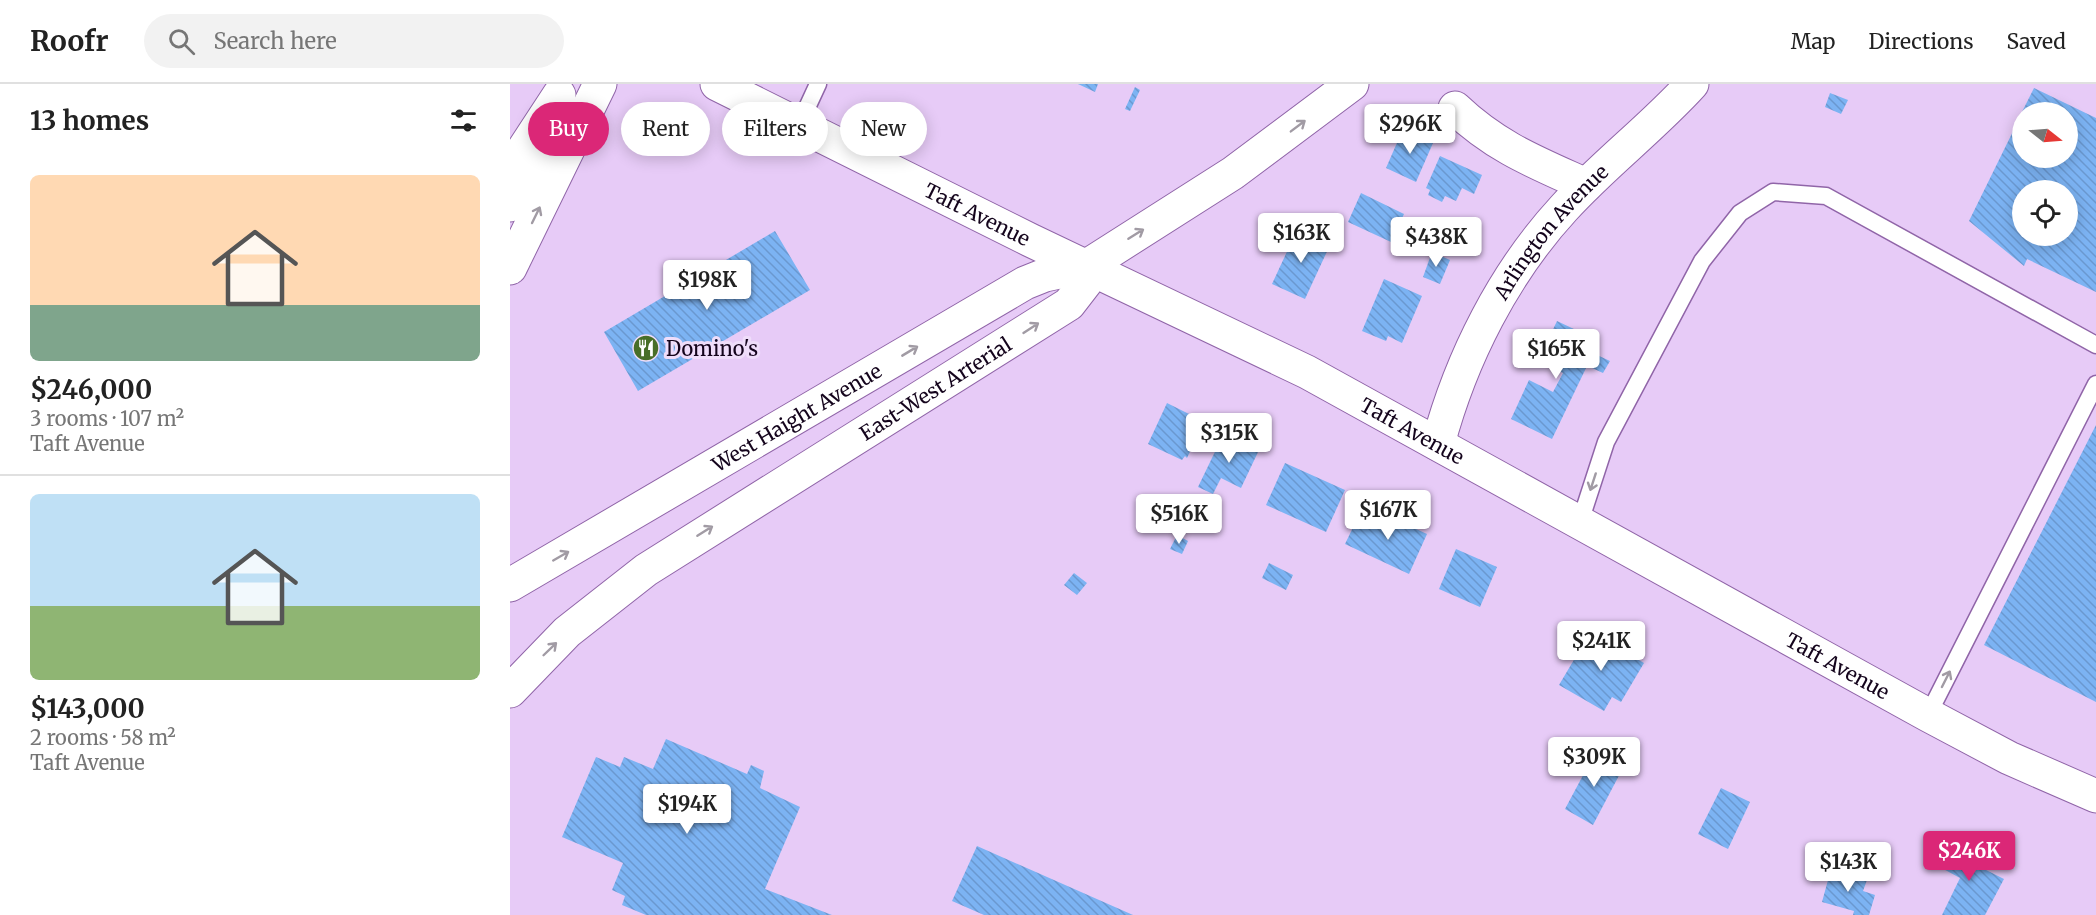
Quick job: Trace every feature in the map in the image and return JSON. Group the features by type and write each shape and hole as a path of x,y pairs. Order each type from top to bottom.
{"main road":[{"path":"510,268 600,84"},
{"name":"Taft Avenue","path":"717,84 754,102"},
{"path":"1087,266 1233,173 1352,84"},
{"name":"Arlington Avenue","path":"1438,444 1445,417 1471,352 1507,284 1543,232 1586,185 1647,130 1692,84"},
{"path":"510,170 562,89"},
{"path":"510,206 562,89"},
{"path":"1455,108 1482,133 1514,153 1586,185"},
{"name":"Taft Avenue","path":"828,138 1307,372 1928,715 2009,758 2096,796"},
{"name":"West Haight Avenue","path":"510,585 1025,283 1045,275 1087,266"},
{"name":"East-West Arterial","path":"510,691 567,632 646,570 1069,304 1086,282 1087,266"}],"lane":[{"path":"809,102 818,84"},
{"path":"1580,522 1606,442 1702,261 1740,213 1773,192 1826,196 2096,345"},
{"path":"1928,715 2096,384"}],"building":[{"path":"1078,84 1098,84 1095,92"},
{"path":"1135,87 1140,90 1130,111 1125,109"},
{"path":"2034,88 2063,102 2027,102"},
{"path":"1830,93 1848,100 1841,114 1825,107"},
{"path":"2078,109 2096,118 2096,292 2027,259 2024,266 1969,221 2012,133 2012,168 2078,168"},
{"path":"1403,129 1433,143 1416,182 1386,168"},
{"path":"1440,156 1482,175 1474,194 1462,188 1456,201 1445,196 1442,202 1428,195 1430,190 1426,188"},
{"path":"1361,193 1404,214 1391,242 1348,222"},
{"path":"1297,230 1330,245 1305,299 1272,284"},
{"path":"775,231 810,290 638,391 604,332"},
{"path":"1432,252 1450,260 1440,284 1423,277"},
{"path":"1384,279 1422,296 1402,343 1388,336 1386,341 1362,331"},
{"path":"1557,321 1599,341 1552,439 1511,419 1529,380 1553,392 1563,373 1538,361"},
{"path":"1597,355 1610,361 1603,373 1592,368"},
{"path":"1167,403 1191,415 1189,419 1203,425 1187,458 1185,456 1182,460 1148,444"},
{"path":"2096,425 2096,702 1984,645"},
{"path":"1224,433 1259,450 1241,488 1221,478 1213,494 1198,487"},
{"path":"1285,463 1345,490 1326,532 1266,505"},
{"path":"1359,515 1372,521 1375,516 1386,521 1389,516 1401,522 1403,517 1416,523 1414,528 1427,534 1409,574 1345,544"},
{"path":"1177,535 1188,541 1182,554 1170,549"},
{"path":"1456,549 1497,567 1480,607 1439,589"},
{"path":"1269,563 1293,575 1286,590 1262,578"},
{"path":"1074,573 1087,583 1077,595 1064,585"},
{"path":"1591,631 1618,648 1621,644 1632,650 1630,655 1644,663 1621,702 1612,697 1604,711 1559,685"},
{"path":"666,739 747,774 751,765 764,771 760,788 800,807 765,889 832,915 646,915 622,905 625,896 612,890 623,863 562,837 596,757 620,767 624,757 653,769"},
{"path":"1596,751 1624,766 1593,825 1565,809"},
{"path":"1721,788 1750,802 1728,849 1698,834"},
{"path":"1948,841 1987,862 1984,869 2004,879 1985,915 1942,915 1960,878 1936,865"},
{"path":"977,846 1133,915 984,915 952,901"},
{"path":"1831,869 1867,880 1863,891 1875,895 1869,915 1853,915 1854,911 1822,902"}],"place":[{"name":"Domino's","path":"646,348"}]}
